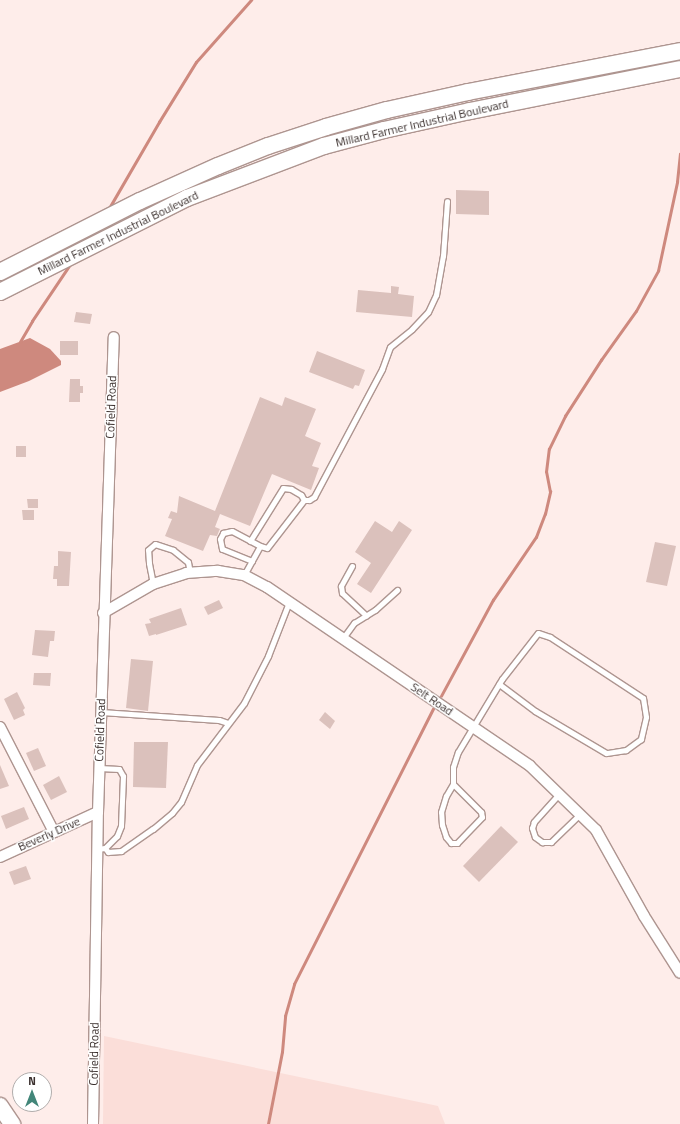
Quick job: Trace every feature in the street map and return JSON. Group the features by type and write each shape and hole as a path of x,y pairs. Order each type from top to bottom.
{"main road":[{"name":"Millard Farmer Industrial Boulevard","path":"0,272 140,201 218,166 268,146 326,127 387,110 438,99 680,51"},
{"name":"Millard Farmer Industrial Boulevard","path":"0,292 187,198 324,146 384,130 470,111 680,69"},
{"path":"0,1106 12,1124"}],"street":[{"name":"Cofield Road","path":"93,1124 101,849 98,812 100,712 114,337"},
{"name":"Selt Road","path":"103,613 153,584 190,572 218,571 244,575 289,601 530,766 596,830 644,916 680,973"},
{"path":"0,727 54,832"},
{"name":"Beverly Drive","path":"0,856 98,812"}],"lane":[{"path":"252,561 222,549 220,543 223,533 232,531 260,546 267,548 304,500 309,500 314,497 382,369 390,347 412,329 428,312 436,295 443,256 447,201"},
{"path":"250,541 283,488 291,489 301,495 304,500"},
{"path":"153,584 148,550 155,544 173,550 188,562 190,572"},
{"path":"244,575 260,546"},
{"path":"352,566 341,586 342,593 366,615"},
{"path":"343,638 354,623 396,590"},
{"path":"99,768 119,769 123,776 121,826 118,836 101,849 108,852 121,851 153,829 172,813 184,795 196,765 244,703 268,656 289,601"},
{"path":"453,784 481,812 482,817 457,843 451,843 446,837 442,825 441,812 446,796 453,784 453,767 458,752 499,684 538,633 550,636 643,698 646,717 641,739 626,750 606,753 535,711 499,684"},
{"path":"100,712 219,720 228,723"},
{"path":"559,794 534,822 532,828 535,837 542,842 551,842 580,814"}],"shaded area":[{"path":"30,338 50,349 61,361 61,365 29,381 0,392 0,349"},
{"path":"104,1036 438,1106 445,1124 103,1124"}],"building":[{"path":"456,190 489,191 489,215 456,214"},
{"path":"391,286 399,287 398,294 414,296 412,317 356,312 358,290 391,293"},
{"path":"76,312 92,314 90,324 74,322"},
{"path":"60,341 78,341 78,355 60,355"},
{"path":"317,351 365,370 359,386 355,385 353,389 309,372"},
{"path":"70,379 80,379 80,386 83,386 83,393 80,393 80,402 69,402"},
{"path":"260,397 282,406 285,397 316,409 305,436 321,443 312,466 319,468 311,490 272,474 250,526 220,514 215,527 220,529 217,536 210,535 203,551 165,536 172,519 168,518 171,511 177,513 179,496 215,511"},
{"path":"16,446 26,446 26,457 16,457"},
{"path":"27,499 38,499 38,508 28,508"},
{"path":"22,510 34,510 34,520 23,520"},
{"path":"375,521 392,532 399,521 412,530 371,593 357,584 371,563 355,552"},
{"path":"655,542 676,546 667,586 646,582"},
{"path":"58,551 71,552 69,586 57,586 57,579 53,579 54,566 58,566"},
{"path":"219,600 223,608 208,615 204,607"},
{"path":"181,608 187,625 149,636 145,624 151,623 149,619"},
{"path":"35,630 55,631 54,641 50,641 48,657 32,655"},
{"path":"131,659 153,661 148,711 126,708"},
{"path":"34,673 51,673 50,686 33,685"},
{"path":"17,692 25,708 23,710 25,715 14,720 4,699"},
{"path":"325,712 335,721 330,729 319,720"},
{"path":"134,742 168,742 166,788 133,787"},
{"path":"38,748 46,766 34,771 26,753"},
{"path":"0,765 9,786 0,789"},
{"path":"59,776 67,792 51,800 43,785"},
{"path":"24,807 29,819 6,829 1,816"},
{"path":"501,826 518,842 479,882 463,866"},
{"path":"26,866 31,879 14,885 9,872"}],"waterway":[{"path":"108,210 196,62 251,0"},
{"path":"441,696 493,600 536,537 545,514 550,492 546,472 549,449 565,416 601,360 636,311 658,271 677,182 680,154"},
{"path":"86,241 93,232"},
{"path":"20,342 32,321 71,263"},
{"path":"268,1124 282,1052 285,1016 294,984 433,709"}]}
